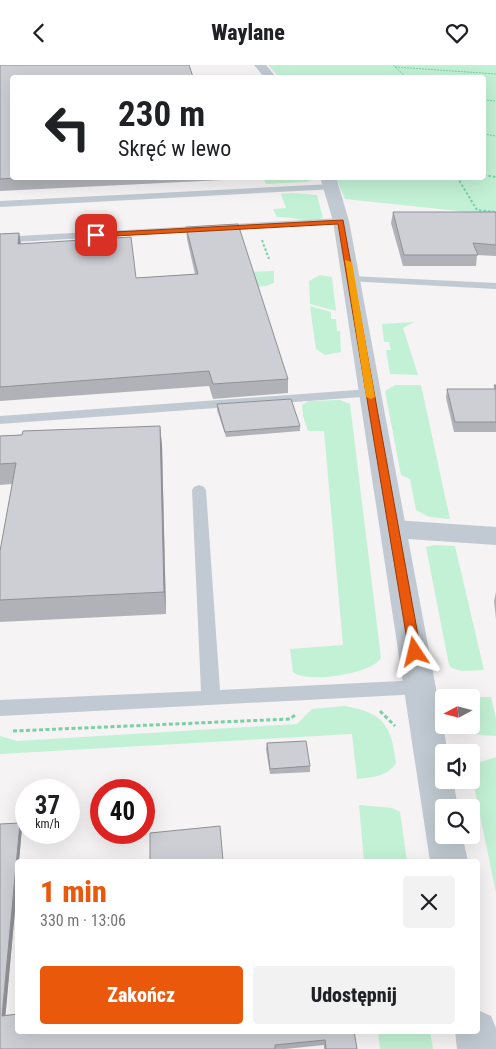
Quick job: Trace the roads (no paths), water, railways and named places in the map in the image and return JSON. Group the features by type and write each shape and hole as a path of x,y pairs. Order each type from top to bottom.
{"street":[{"path":"260,65 268,75"},
{"path":"330,182 341,221 439,799"},
{"path":"394,529 496,536"},
{"path":"446,844 449,859"},
{"path":"476,1034 479,1049"}],"lane":[{"path":"0,204 330,182"},
{"path":"0,240 341,221"},
{"path":"351,279 496,286"},
{"path":"0,420 370,393"},
{"path":"199,490 212,698"},
{"path":"0,708 421,687"}]}
